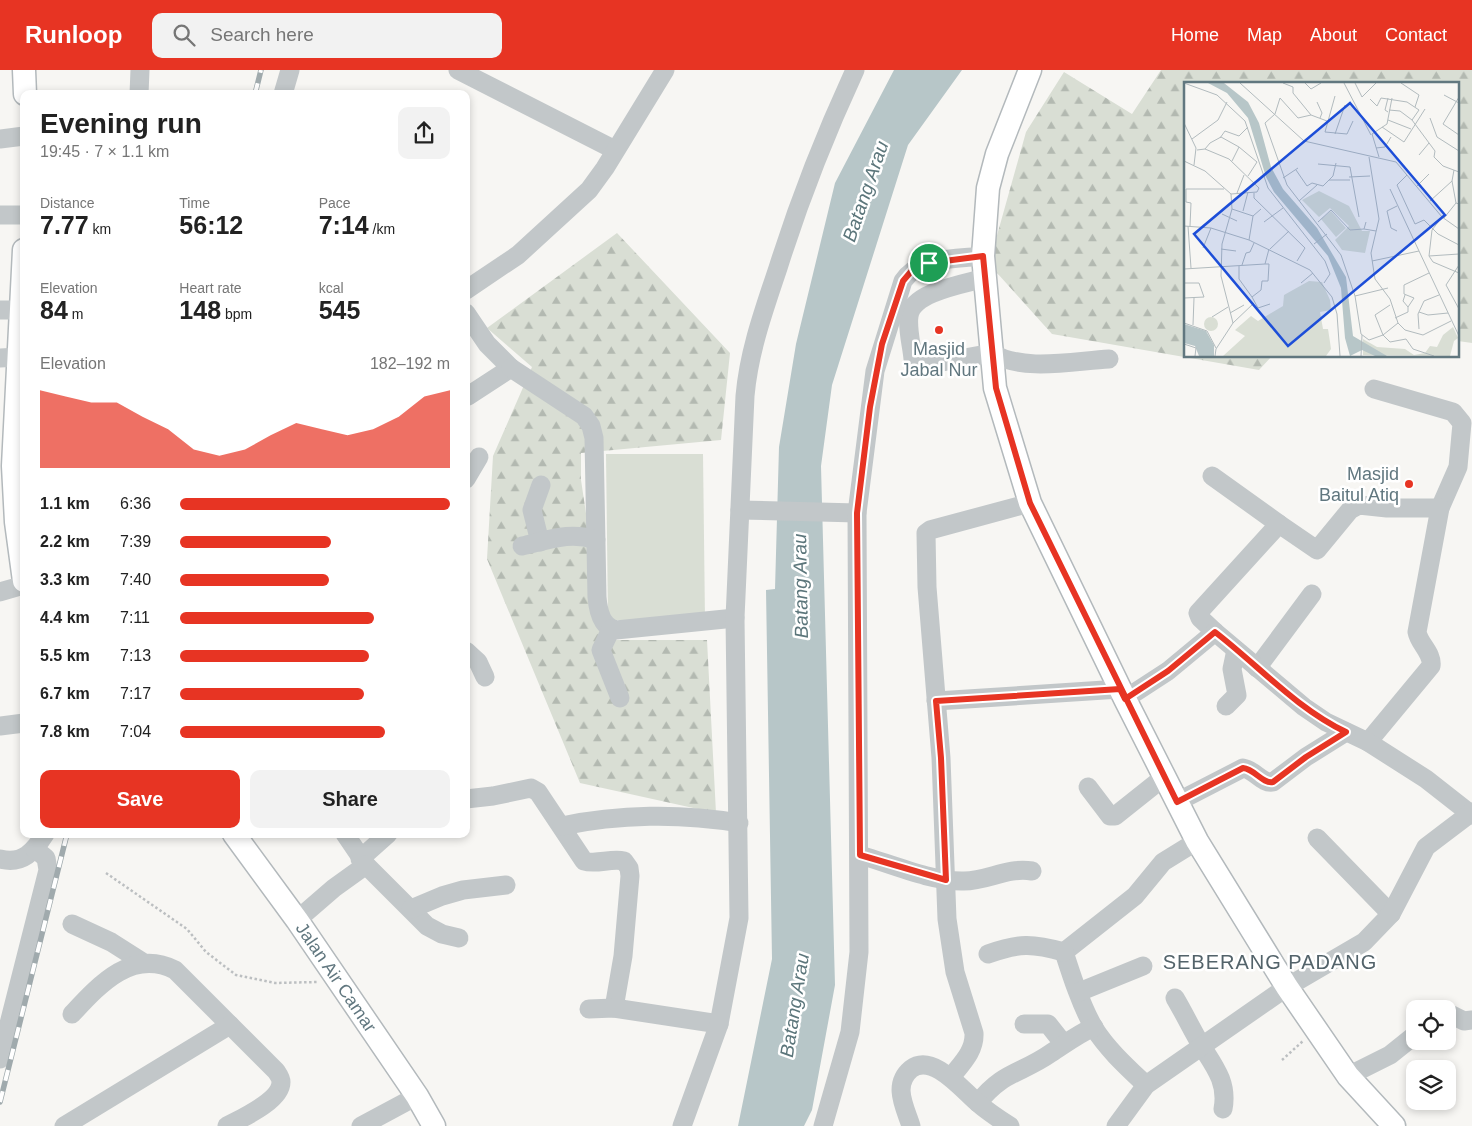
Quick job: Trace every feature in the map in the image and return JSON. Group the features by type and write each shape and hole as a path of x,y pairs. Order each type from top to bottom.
{"main road":[{"path":"24,70 25,90"},
{"path":"1030,70 997,154 988,188 984,267 998,396 1030,503 1122,694 1197,841 1287,987 1317,1028 1348,1076 1394,1126"},
{"path":"20,268 11,310 9,357 18,466 16,522 20,552"},
{"name":"Jalan Air Camar","path":"237,838 297,920 417,1096 434,1126"}],"street":[{"path":"139,90 140,70"},
{"path":"284,90 290,70"},
{"path":"458,70 615,150"},
{"path":"470,287 508,263 573,207 599,177 665,70"},
{"path":"682,1126 719,1024 739,918 735,618 746,387 753,346 805,185 854,70"},
{"path":"0,139 20,136"},
{"path":"0,216 20,215"},
{"path":"823,1126 850,1032 859,952 857,513 875,371 903,281 908,273 922,264 984,267"},
{"path":"984,267 923,296 911,309 909,320 914,359 919,364 954,361 992,353 1003,360 1018,364 1109,359"},
{"path":"470,319 487,344 511,368 584,416 591,426 594,438 597,602 602,619 611,629"},
{"path":"470,395 511,368"},
{"path":"1368,742 1432,663 1417,632 1440,508 1465,466 1462,423 1459,417 1453,412 1374,389"},
{"path":"470,473 480,457"},
{"path":"1212,476 1317,550 1350,510 1359,505 1387,508 1440,508"},
{"path":"541,485 532,510 531,544 572,535 582,535 596,540"},
{"path":"951,1077 968,1056 975,1043 974,1032 955,972 947,920 941,758 926,587 926,533 930,530 1030,503"},
{"path":"740,510 759,512 857,513"},
{"path":"1116,1126 1146,1085 1287,987 1364,942 1391,914 1426,847 1471,813 1426,779 1368,742 1326,722 1304,707 1200,618 1198,613 1279,524"},
{"path":"0,592 20,584"},
{"path":"1257,668 1312,594"},
{"path":"611,629 735,618"},
{"path":"611,629 601,650 620,698"},
{"path":"936,701 1122,694 1168,671 1215,632"},
{"path":"1226,706 1237,695 1232,669 1236,650"},
{"path":"470,655 479,664 485,677"},
{"path":"0,726 20,724"},
{"path":"1177,802 1243,768 1253,771 1266,782 1273,782 1306,757 1346,732"},
{"path":"1088,787 1110,816 1115,816 1164,777"},
{"path":"470,794 493,796 531,788 538,792 584,861 616,859 624,861 629,868 623,956 614,1008"},
{"path":"562,826 596,819 698,817 739,823"},
{"path":"348,838 363,862 427,926 442,934 459,938"},
{"path":"297,920 363,862 384,838"},
{"path":"1317,838 1391,914"},
{"path":"1064,952 1135,896 1163,862 1197,841"},
{"path":"0,860 23,859 40,842 49,865 0,1059"},
{"path":"860,855 946,880 973,881 1010,870 1032,870"},
{"path":"411,909 456,892 506,885"},
{"path":"72,924 118,946 144,963"},
{"path":"988,954 1014,945 1036,946 1064,952"},
{"path":"1064,952 1094,1027 1110,1049 1146,1085"},
{"path":"72,1014 89,995 128,966 144,963 166,966 175,970 276,1071 281,1081 279,1090 272,1099 227,1126"},
{"path":"1079,992 1143,966"},
{"path":"1175,998 1220,1074 1226,1097 1223,1109"},
{"path":"590,1009 614,1008 719,1024"},
{"path":"1456,1017 1464,1021 1472,1020"},
{"path":"1024,1024 1048,1024 1063,1043"},
{"path":"64,1126 230,1025"},
{"path":"978,1103 991,1086 1003,1078 1050,1054 1063,1043 1094,1027"},
{"path":"1348,1076 1390,1055 1406,1042"},
{"path":"911,1126 900,1088 907,1073 914,1067 922,1066 932,1067 951,1077 978,1103 1010,1126"},
{"path":"361,1126 417,1096"}],"path":[{"path":"106,873 187,929 206,952 236,975 275,983 338,981"},
{"path":"1282,1060 1317,1028"}],"green space":[{"path":"1161,70 1472,70 1472,343 1460,341 1460,82 1184,82 1184,357 1052,334 989,264 1026,132 1064,72 1132,114"},
{"path":"617,233 730,353 721,440 581,453 581,480 605,640 707,640 716,813 580,783 487,559 493,456 532,367 487,328"},
{"path":"1190,358 1270,358 1259,370"},
{"path":"606,454 703,454 705,620 608,620"}],"water":[{"name":"Batang Arau","path":"894,70 962,70 908,145 832,385 821,466 835,985 812,1110 804,1126 738,1126 772,959 766,590 775,589 779,447 796,344 835,183"}],"railway":[{"path":"256,90 261,70"},
{"path":"0,1102 66,838"}],"place":[{"name":"Masjid Jabal Nur","path":"939,330"},
{"name":"Masjid Baitul Atiq","path":"1409,484"}],"district":[{"name":"SEBERANG PADANG","path":"1270,962"}],"route":[{"path":"929,263 914,268 903,281 875,371 863,460 857,513 860,855 946,880 941,758 936,701 1120,689 1125,699 1168,671 1215,632 1304,707 1326,722 1346,732 1306,757 1273,782 1268,783 1253,771 1243,768 1228,774 1177,802 1125,699 1030,503 996,388 983,256 929,263"}]}
